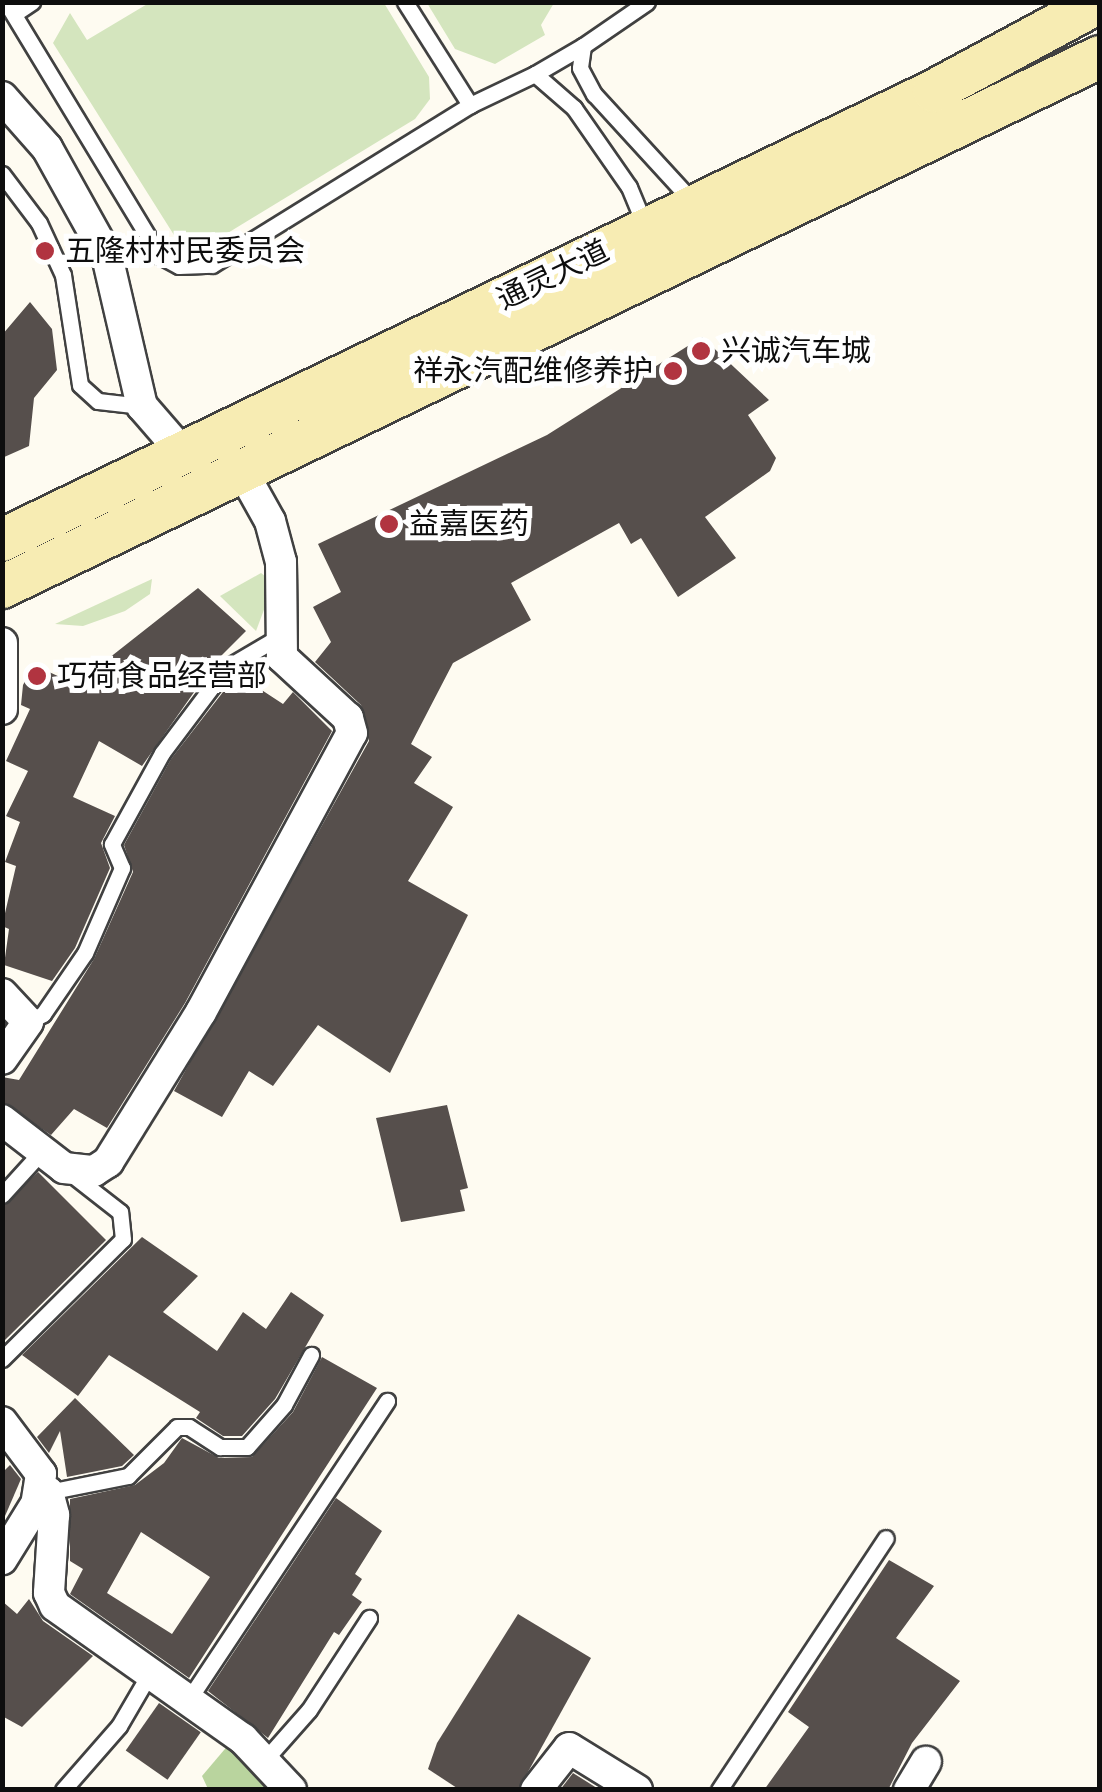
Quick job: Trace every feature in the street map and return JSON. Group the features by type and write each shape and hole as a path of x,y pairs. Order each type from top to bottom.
{"main road":[{"name":"通灵大道","path":"2,540 697,206 1074,9"},
{"name":"通灵大道","path":"2,587 1100,57"}],"street":[{"path":"2,96 47,148 107,256 142,406 181,451"},
{"path":"2,1120 53,1160 94,1171 120,1147 352,733 348,718 291,672 278,638 282,562 270,522 242,471"},
{"path":"2,643 2,709"},
{"path":"2,994 28,1022 2,1059"},
{"path":"2,1422 37,1464 54,1542 49,1592 55,1606 189,1700 291,1790"},
{"path":"2,1558 44,1490"},
{"path":"536,1790 569,1748 637,1790"},
{"path":"909,1790 926,1762"}],"lane":[{"path":"32,2 10,8 160,256 179,266 212,265 470,105 536,74 583,46 647,2"},
{"path":"405,2 470,105"},
{"path":"583,46 580,68 594,94 697,206"},
{"path":"536,74 574,108 629,187 646,230"},
{"path":"2,174 39,223 64,275 80,384 98,401 142,406"},
{"path":"28,1022 43,1014 85,953 122,868 112,844 162,753 226,668 278,638"},
{"path":"2,1195 53,1160 120,1212 122,1239 2,1359"},
{"path":"44,1490 128,1476 177,1427 189,1427 220,1447 247,1448 284,1406 312,1355"},
{"path":"189,1700 387,1402"},
{"path":"719,1790 886,1538"},
{"path":"263,1762 300,1721 369,1618"},
{"path":"63,1790 118,1726 150,1673"}],"green space":[{"path":"149,3 384,3 429,77 430,99 415,119 213,242 179,243 53,43 70,13 87,40"},
{"path":"427,3 554,3 541,25 545,35 495,64 455,49"},
{"path":"261,573 274,583 256,631 220,596"},
{"path":"152,579 150,594 125,611 83,626 55,624"},
{"path":"230,1743 278,1789 208,1789 202,1776"}],"building":[{"path":"30,302 52,329 57,370 34,398 29,446 2,458 2,335"},
{"path":"702,337 769,400 748,415 776,458 770,471 705,517 736,558 678,597 641,538 631,544 619,523 511,583 531,620 453,663 411,744 432,757 414,783 453,807 408,881 468,915 390,1073 318,1025 273,1086 249,1071 222,1117 174,1091 369,741 361,705 315,662 331,642 313,607 341,592 318,544 547,435"},
{"path":"198,588 246,631 216,661 142,766 99,741 73,797 115,816 101,843 110,868 75,948 52,981 4,965 9,929 2,926 16,866 5,862 20,822 6,816 28,771 6,761 30,709 21,705 23,685 34,665 75,684 88,674 96,678 104,662"},
{"path":"237,674 283,704 293,692 332,731 185,1003 107,1128 74,1109 51,1135 2,1102 2,1077 19,1080 94,959 133,872 124,845 171,759"},
{"path":"447,1105 468,1188 460,1190 465,1211 401,1222 376,1118"},
{"path":"38,1172 106,1240 4,1341 2,1206"},
{"path":"142,1237 198,1276 163,1312 217,1351 243,1312 266,1329 291,1292 324,1315 275,1399 242,1436 223,1436 196,1418 200,1412 109,1355 78,1396 22,1355"},
{"path":"322,1357 377,1388 189,1678 70,1594 83,1569 70,1561 70,1499 135,1485 164,1463 182,1438 219,1458 252,1457 293,1412","holes":["141,1532 210,1577 172,1634 107,1593"]},
{"path":"75,1398 134,1455 122,1466 67,1477 60,1431 49,1453 37,1437"},
{"path":"10,1465 21,1479 2,1523 2,1473"},
{"path":"336,1498 382,1531 355,1574 362,1579 352,1595 362,1602 339,1635 334,1632 268,1738 208,1691"},
{"path":"889,1560 934,1586 896,1638 960,1681 912,1743 888,1790 764,1790 809,1727 788,1712"},
{"path":"29,1599 43,1621 93,1656 22,1727 2,1716 2,1601 17,1614"},
{"path":"518,1614 591,1658 518,1790 460,1790 428,1769 437,1743"},
{"path":"159,1703 201,1732 168,1780 126,1751"},
{"path":"573,1773 600,1790 560,1790"}],"place":[{"name":"五隆村村民委员会","path":"45,251"},
{"name":"兴诚汽车城","path":"701,351"},
{"name":"祥永汽配维修养护","path":"673,371"},
{"name":"益嘉医药","path":"389,524"},
{"name":"巧荷食品经营部","path":"37,676"}]}
